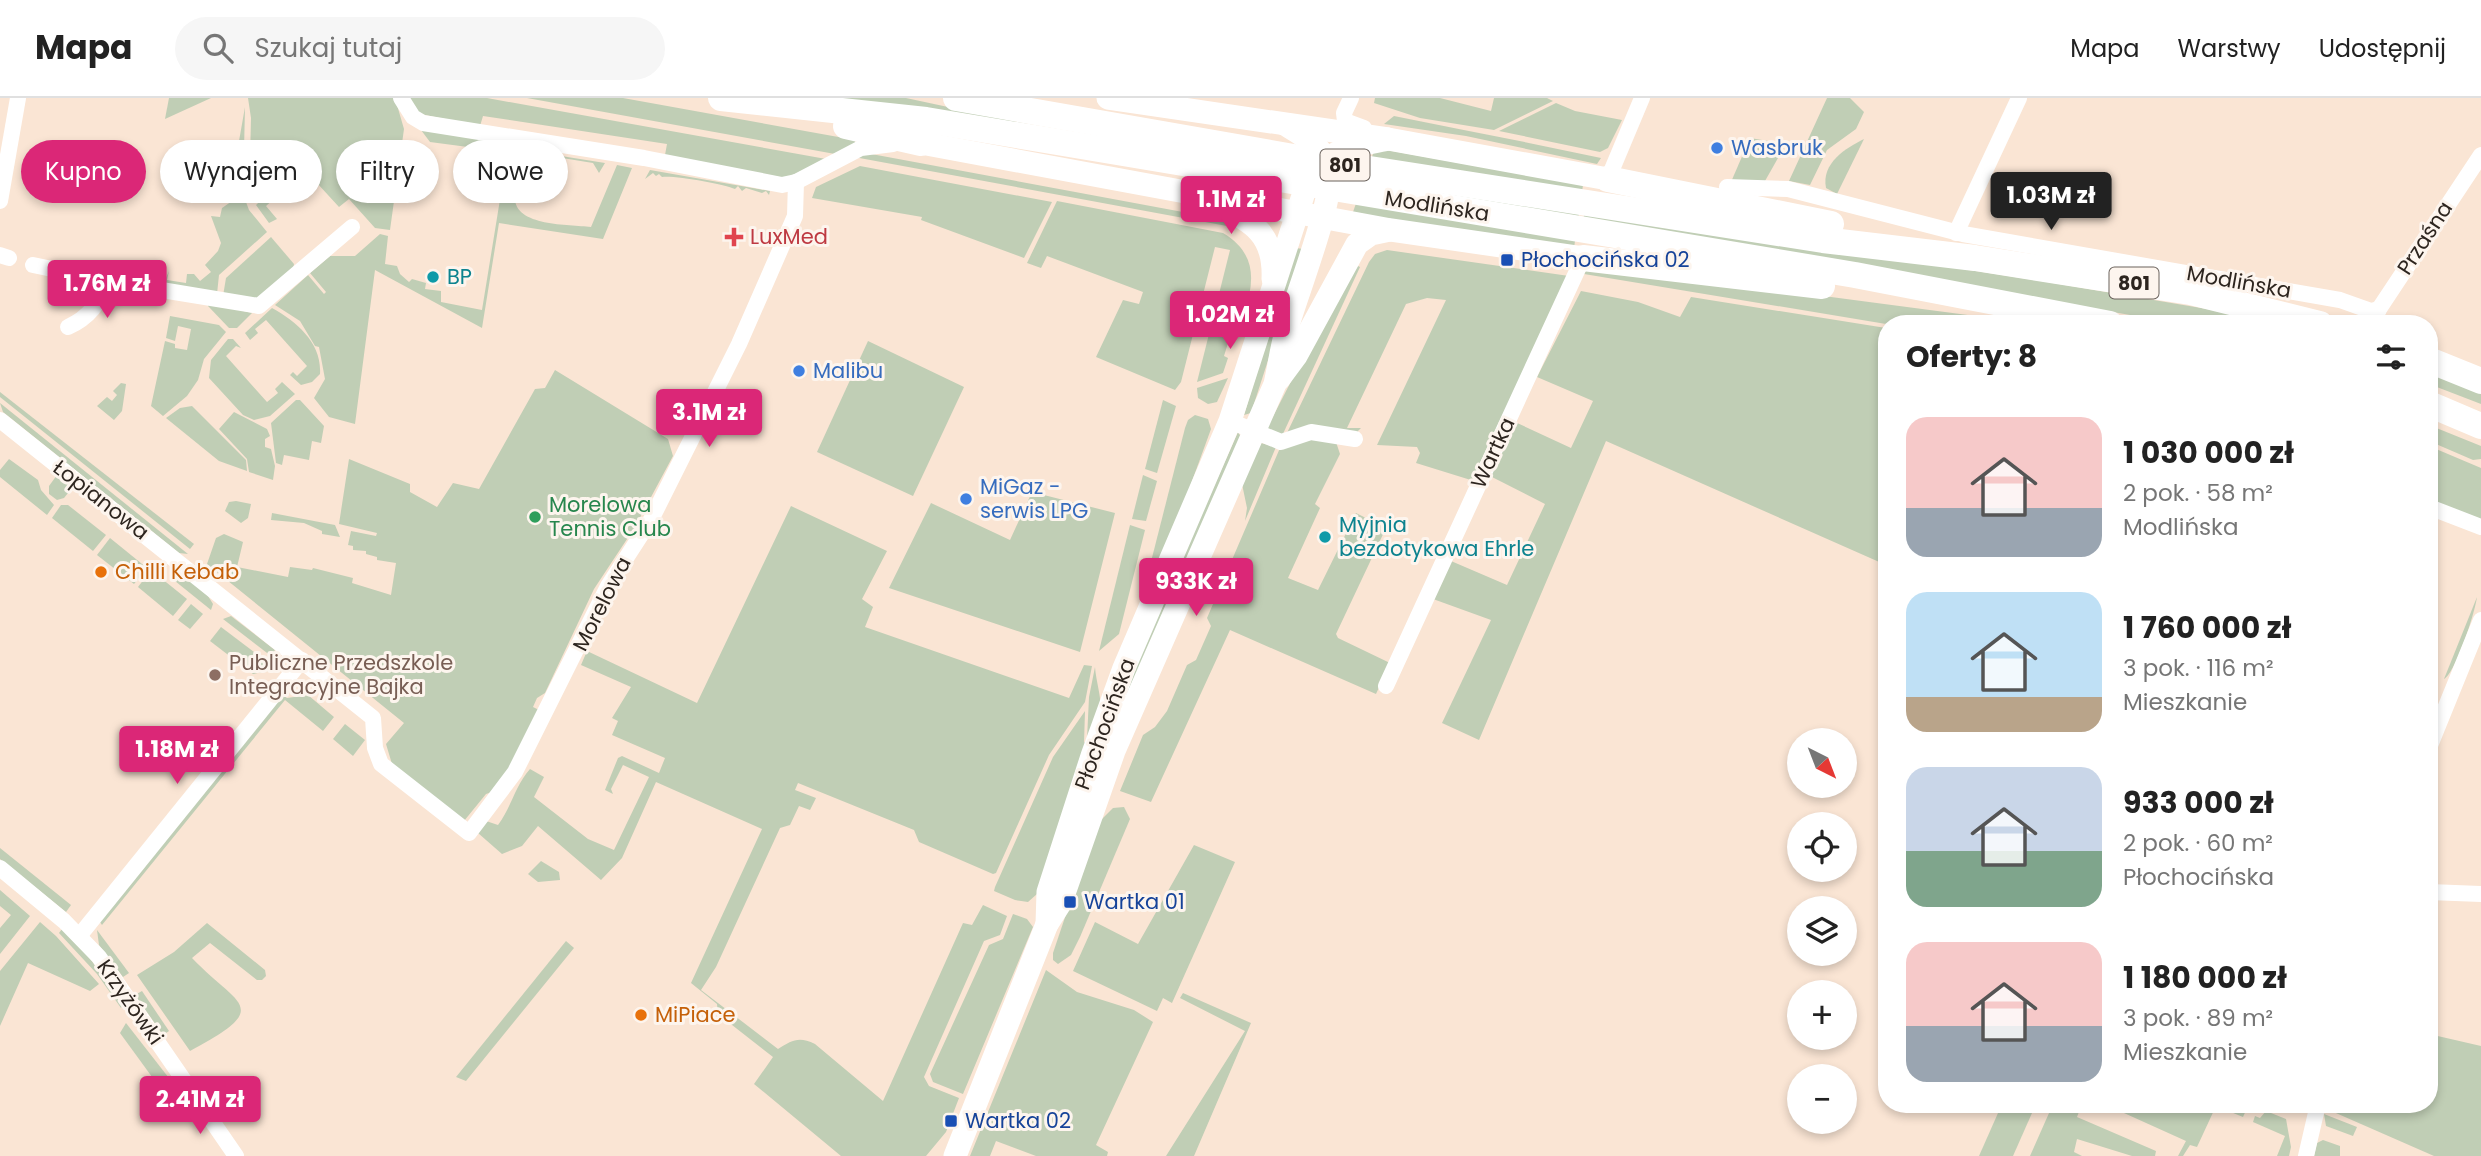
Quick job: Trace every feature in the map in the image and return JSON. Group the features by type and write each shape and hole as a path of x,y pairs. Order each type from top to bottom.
{"main road":[{"name":"Modlińska","path":"956,98 1823,240 1975,258 2190,292 2283,315"},
{"path":"1108,98 1388,139 1608,178 1863,230 1975,258"},
{"name":"Modlińska","path":"726,99 926,120 1855,275 2057,315"},
{"path":"726,99 921,143"},
{"path":"1286,125 1311,139 1325,158 1388,139"},
{"name":"Modlińska","path":"921,143 1391,230 1583,258"},
{"name":"Płochocińska","path":"1047,923 1048,892 1109,708 1230,421 1308,180 1325,158"},
{"name":"Płochocińska","path":"956,1156 1047,923 1061,902 1114,751 1275,384 1286,331 1322,217 1330,177 1325,158"},
{"name":"Płochocińska","path":"1178,189 1248,219 1262,232 1270,250 1272,296"},
{"name":"Płochocińska","path":"1275,384 1296,356 1357,244 1371,234 1391,230"},
{"path":"1583,258 2015,308"},
{"path":"2438,364 2481,381"},
{"path":"2438,408 2481,426"}],"street":[{"path":"0,201 18,98"},
{"path":"401,98 413,117 423,123 644,158 782,185 796,182 862,148 921,143"},
{"path":"1351,98 1344,113 1345,121 1388,139"},
{"path":"1608,178 1642,98"},
{"path":"1956,233 2019,98"},
{"name":"Przaśna","path":"2377,315 2481,155"},
{"name":"Morelowa","path":"469,833 515,772 608,586 652,518 683,459 796,216 796,182"},
{"name":"Modlińska","path":"1727,187 1788,189 1956,233 2340,300 2371,311 2374,315"},
{"path":"33,265 107,281 260,306 352,227"},
{"name":"Wartka","path":"1386,686 1583,258"},
{"path":"68,327 77,323 102,298 107,281"},
{"name":"Łopianowa","path":"0,420 373,718 375,748 382,764 469,833"},
{"path":"1230,421 1280,442 1311,432 1355,439"},
{"path":"2438,510 2481,527"},
{"path":"2438,726 2481,620"},
{"path":"80,935 302,660"},
{"name":"Krzyżówki","path":"0,868 80,935 122,989 236,1156"},
{"path":"2438,892 2481,894"},
{"path":"2306,1156 2316,1113"}],"green space":[{"path":"169,98 211,98 165,119"},
{"path":"248,98 395,98 404,129 402,140 336,140 336,203 344,203 339,207 322,188 322,140 250,140"},
{"path":"406,98 487,98 826,159 789,177 779,177 665,155 667,144 483,116 480,126 420,114"},
{"path":"527,98 623,98 855,140 855,144 835,154"},
{"path":"831,98 906,98 1103,140"},
{"path":"1375,98 1440,98 1491,111 1494,98 1547,98 1553,101 1494,130 1420,118 1374,103"},
{"path":"1827,98 1850,98 1864,112 1856,129 1827,150 1810,185 1789,181"},
{"path":"1556,103 1575,111 1622,120 1608,148 1600,152 1499,131"},
{"path":"245,107 244,140 239,140"},
{"path":"1394,116 1601,158 1597,164 1466,136 1384,124"},
{"path":"421,130 486,140 453,140 453,145 439,143 439,140 428,140"},
{"path":"1750,138 1786,144 1765,181 1731,182"},
{"path":"1864,139 1837,194 1826,188 1825,179 1831,164 1843,152"},
{"path":"1375,148 1583,185 1574,248 1454,232 1353,212"},
{"path":"866,153 1226,220 1243,229 854,157"},
{"path":"568,157 605,163 599,173 593,163"},
{"path":"617,165 632,168 603,239 499,223 482,328 375,270 355,424 329,417 314,398 325,379 319,347 315,346 300,321 275,305 308,275 324,294 326,292 310,273 330,256 355,256 380,234 388,236 385,264 397,266 400,274 409,282 412,279 426,283 425,289 441,291 441,302 482,310 499,203 516,203 522,213 543,222 591,227"},
{"path":"860,166 1052,202 1024,258 921,220 922,217 812,198 816,187"},
{"path":"650,170 770,191 769,195 766,191 762,193 746,188 742,191 738,186 735,189 699,180 662,177 659,174 656,176 653,173 645,179"},
{"path":"1057,201 1223,233 1237,244 1251,270 1251,284 1233,344 1228,343 1224,356 1228,358 1223,373 1197,382 1230,250 1215,247 1181,382 1175,390 1096,357 1123,300 1139,304 1143,292 1047,256 1041,268 1027,263"},
{"path":"229,203 246,203 267,232 219,275 217,294 138,280 136,273 148,268 147,277 165,280 169,271 167,280 186,283 187,274 194,274 200,281 211,272 205,265 218,251 221,243 211,216 220,217 222,208"},
{"path":"269,203 266,206 277,219 269,223 256,205"},
{"path":"353,203 394,203 390,230 375,228"},
{"path":"1585,211 2041,281 2236,315 2130,315 1583,220"},
{"path":"271,237 294,264 293,269 260,300 223,296 226,278"},
{"path":"1295,248 1304,249 1251,413 1244,415"},
{"path":"1387,250 1569,276 1474,481 1416,463 1420,453 1417,447 1377,445 1446,300 1427,298 1406,304 1347,428 1361,428 1357,432 1286,435 1369,262 1375,254"},
{"path":"1352,263 1360,267 1282,436 1267,428"},
{"path":"1588,268 1696,279 1967,315 1878,315 1878,323 1584,274"},
{"path":"1581,291 1638,302 1680,317 1691,297 1878,327 1878,561 1606,441 1479,740 1442,723 1491,620 1433,599 1451,561 1507,585 1545,504 1490,476 1515,422 1571,448 1593,401 1537,377"},
{"path":"209,303 252,313 237,328 229,328 208,306"},
{"path":"272,308 299,327 312,343 320,363 320,374 312,382 301,385 290,375 293,372 297,376 307,366 266,320 255,329 258,333 250,340 245,333"},
{"path":"170,316 219,325 226,332 204,359 198,380 187,396 163,416 151,406 165,341 175,344 175,348 187,350 191,329 178,326 175,341 166,338"},
{"path":"228,339 233,339 241,348 236,346 226,356 267,402 278,393 275,389 282,382 295,394 270,416 254,420 243,415 209,378 211,360"},
{"path":"868,341 964,387 913,496 817,452"},
{"path":"555,370 668,439 673,456 635,527 594,589 545,693 537,698 533,707 541,711 515,759 492,792 486,794 464,821 392,764 386,744 404,723 207,564 216,538 224,534 243,542 237,567 288,577 290,567 313,568 353,578 352,583 391,595 396,563 377,560 377,557 366,554 366,551 353,550 353,546 348,545 351,531 376,536 377,533 339,524 349,459 410,484 410,492 437,507 453,483 479,489 535,389 545,388"},
{"path":"2438,373 2481,390 2481,404 2438,387"},
{"path":"1228,378 1217,402 1208,404 1198,398 1197,388"},
{"path":"121,383 126,384 122,411 114,420 97,406 107,397 112,401 117,395 113,391"},
{"path":"0,392 194,544 190,549 0,397"},
{"path":"296,400 300,400 324,426 321,443 312,441 309,460 284,455 282,465 276,463 271,423"},
{"path":"1163,400 1176,406 1157,473 1145,469"},
{"path":"0,403 188,554 179,553 3,412"},
{"path":"192,406 246,460 247,471 219,461 166,418 180,408"},
{"path":"234,412 267,429 270,436 265,439 265,447 271,449 275,466 273,480 249,472 247,459 219,429"},
{"path":"1195,415 1208,419 1211,429 1176,525 1141,601 1185,428 1188,420"},
{"path":"2438,429 2481,446 2481,459 2473,460 2438,445"},
{"path":"1238,432 1241,437 1104,755 1124,689"},
{"path":"1312,438 1336,442 1340,454 1315,504 1320,508 1288,578 1318,590 1356,513 1386,528 1336,634 1338,638 1390,663 1376,694 1230,630 1151,802 1120,791 1143,735 1155,727 1167,711 1187,665 1196,660 1211,626 1207,618 1280,448"},
{"path":"1261,443 1276,447 1245,521 1247,508 1242,484"},
{"path":"2438,450 2481,468 2481,520 2438,503"},
{"path":"9,459 38,480 41,490 54,505 47,515 0,477 0,470"},
{"path":"57,475 73,487 64,498 57,500 49,494 49,486"},
{"path":"1143,475 1157,481 1146,521 1132,519"},
{"path":"1032,492 1115,513 1080,652 889,588 931,503 1010,540"},
{"path":"229,502 251,504 248,518 241,523 225,511"},
{"path":"61,505 68,505 106,535 93,551 52,518"},
{"path":"791,506 887,551 862,599 873,607 865,627 1069,698 1084,665 1092,666 1085,702 1049,755 996,873 919,842 914,830 798,783 795,790 816,798 810,810 799,806 790,825 780,828 716,967 701,990 778,1049 796,1040 815,1044 883,1101 963,923 972,925 983,905 1007,916 1000,935 984,941 924,1077 929,1086 959,1098 946,1132 926,1156 841,1156 754,1084 773,1057 718,1014 717,1004 691,983 762,829 656,782 622,858 601,880 538,826 522,846 502,854 478,833 486,821 498,825 530,769 544,777 534,797 588,839 614,850 649,777 623,765 611,789 613,794 605,790 618,758 622,756 659,773 665,758 612,735 618,721 612,718 631,687 581,665 587,651 697,703"},
{"path":"272,513 335,525 340,537 322,534 322,531 304,523 271,520"},
{"path":"1130,525 1145,530 1119,634 1099,651"},
{"path":"110,538 147,568 134,584 97,555"},
{"path":"151,570 187,599 173,616 138,587"},
{"path":"181,573 208,596 213,604 211,610 175,581"},
{"path":"2477,597 2459,654 2444,679"},
{"path":"191,604 203,614 190,629 178,620"},
{"path":"231,616 275,650 271,656 223,619"},
{"path":"221,627 266,661 268,671 253,674 210,641"},
{"path":"1095,667 1101,711 1037,894 1028,902 1015,900 994,891 995,887 1053,757 1085,711 1084,743 1087,739 1089,697"},
{"path":"283,695 287,698 308,695 334,717 323,731 285,700 102,925 100,922"},
{"path":"345,724 365,740 353,756 333,739"},
{"path":"1124,807 1130,819 1080,937 1071,955 1058,964 1053,960 1053,953 1096,825 1113,808"},
{"path":"1194,845 1235,862 1172,1003 1163,998 1157,1011 1073,971 1095,922 1138,944"},
{"path":"0,848 71,905 66,912 0,859"},
{"path":"541,861 559,872 560,880 538,882 528,874"},
{"path":"0,890 30,916 0,954 0,928 11,915 0,906"},
{"path":"1013,914 1027,919 1033,927 963,1094 933,1082 930,1074 989,945 1003,939"},
{"path":"40,922 99,984 90,991 28,963 0,1026 0,971"},
{"path":"207,923 265,970 266,976 257,980 210,943 192,958 234,997 240,1006 240,1015 216,1036 190,1051 137,975 174,952"},
{"path":"62,929 86,953 123,1004 121,1008 97,974 59,933"},
{"path":"97,930 129,973 123,977 99,945"},
{"path":"566,941 574,948 466,1081 456,1077"},
{"path":"1046,970 1077,992 1134,1010 1153,1022 1096,1145 1108,1152 1107,1156 1036,1156 996,1141 990,1156 970,1156"},
{"path":"142,991 169,1031 163,1035 135,995"},
{"path":"1183,993 1251,1023 1194,1156 1166,1156 1245,1031 1180,998"},
{"path":"126,1023 172,1082 163,1092 120,1033"},
{"path":"2438,1036 2481,1046 2481,1156 2434,1156 2336,1113 2438,1113"},
{"path":"1998,1113 2032,1113 2013,1156 1979,1156"},
{"path":"2049,1113 2079,1113 2077,1117 2156,1151 2155,1156 2132,1156 2077,1139 2074,1152 2082,1156 2030,1156"},
{"path":"2124,1113 2213,1113 2197,1147 2190,1145 2183,1156 2178,1156 2186,1141"},
{"path":"2264,1113 2271,1113 2286,1119 2291,1147 2289,1156 2277,1156 2285,1136 2253,1122 2255,1116 2260,1118"},
{"path":"2324,1114 2357,1127 2353,1136 2326,1126"},
{"path":"2323,1140 2340,1146 2340,1156 2314,1156 2317,1143"}],"place":[{"name":"Wasbruk","path":"1717,148"},
{"name":"LuxMed","path":"734,237"},
{"name":"Płochocińska 02","path":"1507,260"},
{"name":"BP","path":"433,277"},
{"name":"Malibu","path":"799,371"},
{"name":"MiGaz - serwis LPG","path":"966,499"},
{"name":"Morelowa Tennis Club","path":"535,517"},
{"name":"Myjnia bezdotykowa Ehrle","path":"1325,537"},
{"name":"Chilli Kebab","path":"101,572"},
{"name":"Publiczne Przedszkole Integracyjne Bajka","path":"215,675"},
{"name":"Wartka 01","path":"1070,902"},
{"name":"MiPiace","path":"641,1015"},
{"name":"Wartka 02","path":"951,1121"}]}
